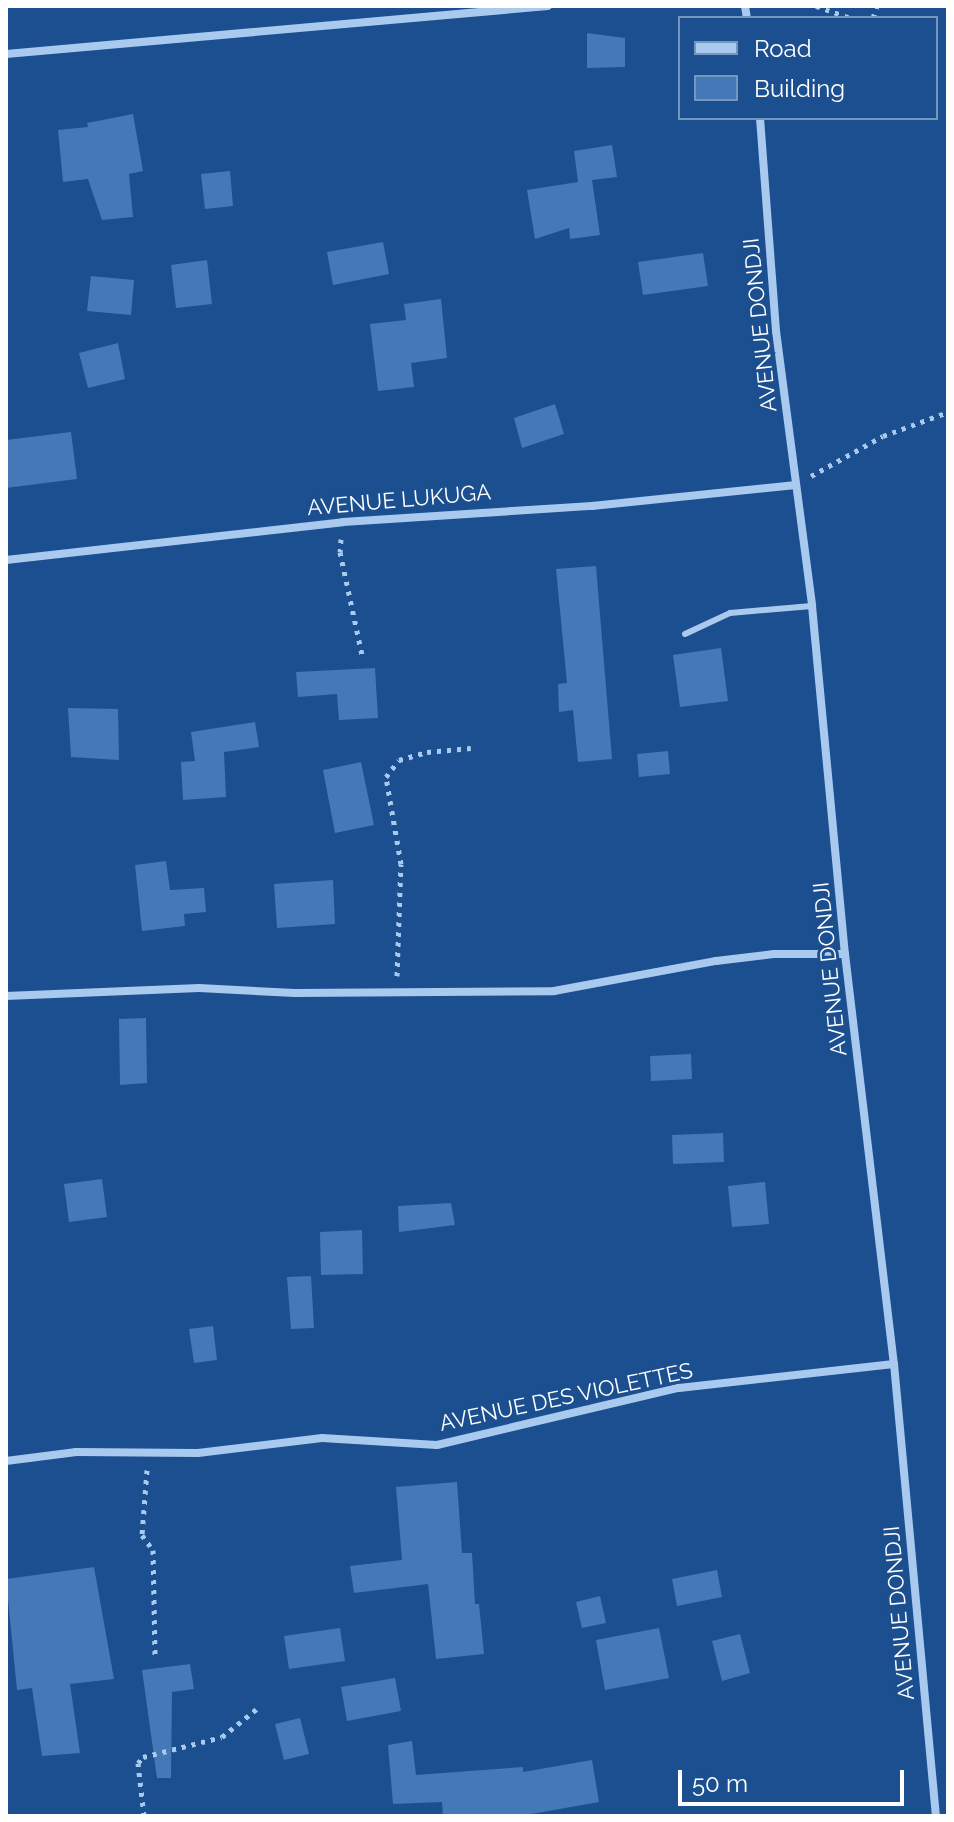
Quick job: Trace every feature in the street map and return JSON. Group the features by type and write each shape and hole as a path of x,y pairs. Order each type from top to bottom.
{"street":[{"path":"6,54 548,6"},
{"name":"AVENUE DONDJI","path":"760,120 776,331 812,606 845,954 894,1364 936,1816"},
{"name":"AVENUE LUKUGA","path":"6,560 343,522 592,506 796,485"},
{"path":"6,996 199,988 397,993 554,991 716,961 774,954 845,954"},
{"name":"AVENUE DES VIOLETTES","path":"6,1461 76,1452 198,1453 332,1437 437,1445 679,1388 894,1364"}],"lane":[{"path":"685,634 730,613 812,606"}],"path":[{"path":"816,6 845,16"},
{"path":"796,485 883,436 948,412"},
{"path":"343,522 340,552 362,655"},
{"path":"397,993 401,864 386,777 399,760 427,752 471,748"},
{"path":"148,1453 142,1535 153,1550 155,1659"},
{"path":"144,1816 138,1763 143,1757 222,1737 259,1707"}],"building":[{"path":"587,33 625,38 625,67 587,68"},
{"path":"133,114 143,171 129,174 133,217 102,220 88,179 63,182 58,130 88,127 87,123"},
{"path":"612,145 617,177 592,180 600,235 570,239 569,228 535,239 527,190 578,182 574,151"},
{"path":"230,171 233,206 205,209 201,174"},
{"path":"383,242 389,274 333,285 327,252"},
{"path":"703,253 708,286 643,295 638,262"},
{"path":"207,260 212,304 176,308 171,265"},
{"path":"91,276 134,280 131,315 87,311"},
{"path":"441,299 447,358 411,363 414,387 378,391 370,324 406,320 404,304"},
{"path":"118,343 125,379 88,388 79,353"},
{"path":"555,404 564,434 522,448 514,418"},
{"path":"71,432 77,479 6,488 6,440"},
{"path":"596,566 612,759 578,762 573,710 559,712 558,684 567,683 556,569"},
{"path":"721,648 728,701 680,707 673,655"},
{"path":"375,668 378,718 339,720 337,694 298,697 296,672"},
{"path":"68,708 118,709 119,760 71,757"},
{"path":"255,722 259,747 224,752 226,797 183,800 181,762 195,761 191,732"},
{"path":"668,751 670,774 639,777 637,754"},
{"path":"361,762 374,825 335,833 323,770"},
{"path":"166,861 170,890 204,888 206,912 184,914 185,926 142,931 135,865"},
{"path":"333,880 335,924 277,928 274,884"},
{"path":"146,1018 147,1083 120,1085 119,1019"},
{"path":"691,1054 692,1079 651,1081 650,1056"},
{"path":"723,1133 724,1162 673,1164 672,1135"},
{"path":"102,1179 107,1217 69,1222 64,1184"},
{"path":"765,1182 769,1224 732,1227 728,1186"},
{"path":"451,1203 455,1225 399,1232 398,1206"},
{"path":"362,1230 363,1274 321,1275 320,1232"},
{"path":"311,1276 314,1328 291,1329 287,1277"},
{"path":"213,1326 217,1360 194,1363 189,1329"},
{"path":"457,1482 462,1553 472,1553 475,1604 479,1604 484,1654 436,1659 428,1584 354,1593 350,1566 402,1560 396,1487"},
{"path":"94,1567 114,1679 70,1684 80,1753 42,1756 32,1688 17,1690 6,1579"},
{"path":"717,1570 722,1597 677,1606 672,1579"},
{"path":"600,1596 606,1623 582,1628 576,1602"},
{"path":"340,1628 345,1661 289,1669 284,1636"},
{"path":"659,1628 669,1678 605,1690 596,1640"},
{"path":"740,1634 750,1673 722,1681 712,1641"},
{"path":"190,1664 194,1689 172,1692 171,1778 157,1778 142,1670"},
{"path":"395,1678 401,1711 347,1721 341,1687"},
{"path":"300,1718 309,1754 284,1760 275,1724"},
{"path":"412,1741 416,1775 523,1767 523,1772 592,1760 599,1802 520,1816 443,1816 442,1802 393,1804 388,1745"}]}
